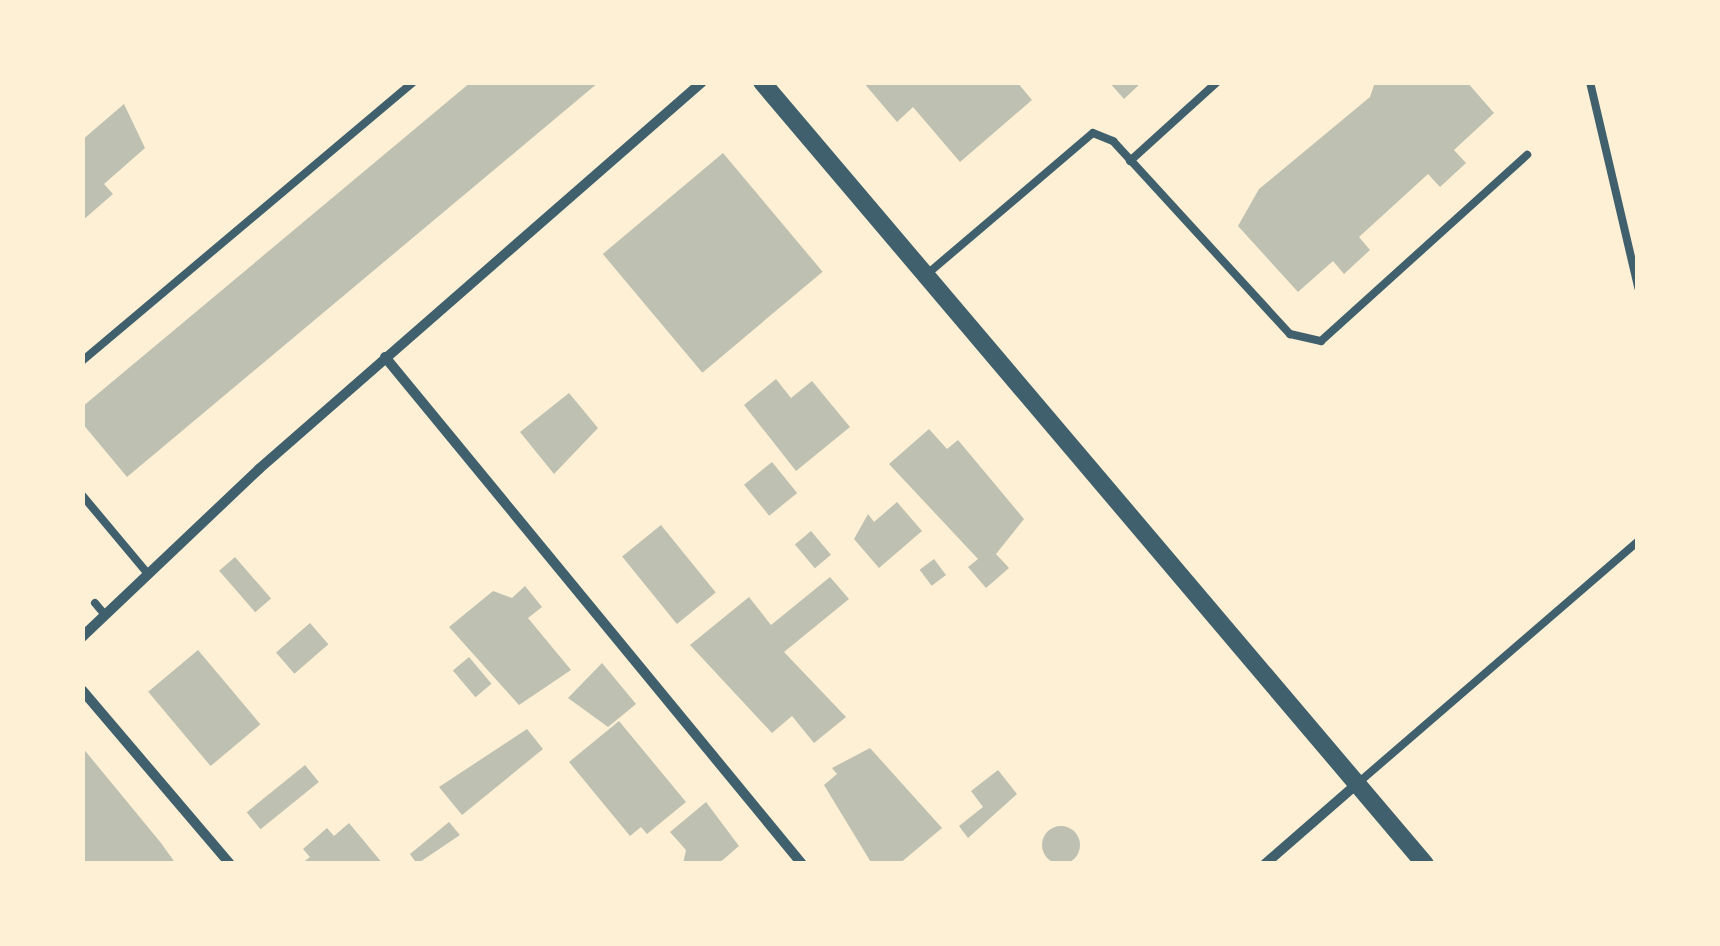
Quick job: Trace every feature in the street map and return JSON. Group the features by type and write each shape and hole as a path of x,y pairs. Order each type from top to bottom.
{"street":[{"path":"82,637 385,357 702,82"},
{"path":"762,82 924,278 1425,864"},
{"path":"385,357 802,864"},
{"path":"82,690 230,864"},
{"path":"1266,864 1358,783"}],"lane":[{"path":"82,361 413,82"},
{"path":"1130,160 1217,82"},
{"path":"1590,82 1638,287"},
{"path":"924,278 1082,136 1103,135 1290,334 1308,342 1330,336 1527,155"},
{"path":"82,495 148,574"},
{"path":"1358,783 1638,541"},
{"path":"95,603 105,615"}],"building":[{"path":"471,82 599,82 127,477 82,423 82,407"},
{"path":"863,82 1017,82 1032,100 960,162 913,107 897,122"},
{"path":"1109,82 1142,82 1124,99"},
{"path":"1375,82 1467,82 1494,113 1454,150 1466,163 1440,187 1428,174 1359,237 1370,250 1344,274 1333,261 1298,292 1238,226 1259,189 1370,97"},
{"path":"124,104 145,148 104,184 113,194 82,221 82,140"},
{"path":"723,153 823,272 702,373 603,254"},
{"path":"776,379 791,398 812,381 850,427 796,471 744,405"},
{"path":"569,393 598,428 554,474 520,432"},
{"path":"929,429 947,449 958,440 1024,519 996,554 1009,568 986,588 968,567 978,559 889,464"},
{"path":"772,462 797,493 769,516 744,485"},
{"path":"897,502 922,531 879,568 854,539 868,514 874,522"},
{"path":"661,525 716,593 677,624 622,556"},
{"path":"811,531 831,555 815,568 795,544"},
{"path":"235,557 271,599 255,612 219,571"},
{"path":"934,559 946,575 932,586 920,570"},
{"path":"830,577 849,599 784,652 846,717 814,743 792,716 772,733 690,645 749,597 771,625"},
{"path":"525,586 542,607 528,618 571,670 519,705 449,627 493,591 512,598"},
{"path":"310,623 328,644 294,674 276,653"},
{"path":"198,650 260,724 211,766 148,692"},
{"path":"469,657 491,684 475,697 453,670"},
{"path":"602,663 636,704 608,727 568,698"},
{"path":"619,721 686,802 647,834 641,827 630,836 569,762"},
{"path":"527,729 543,749 462,815 439,787"},
{"path":"82,747 161,843 176,864 82,864"},
{"path":"870,748 942,828 899,864 872,864 824,785 837,774 832,768"},
{"path":"305,765 319,782 261,829 247,812"},
{"path":"998,770 1017,794 968,838 959,826 983,807 971,791"},
{"path":"706,802 739,846 718,864 683,864 686,850 670,832"},
{"path":"449,822 460,835 417,864 410,854"},
{"path":"349,823 383,864 301,864 310,857 303,849 327,828 334,836"},
{"path":"1061,826 1075,831 1080,845 1075,859 1061,864 1047,859 1042,845 1047,831"}]}
